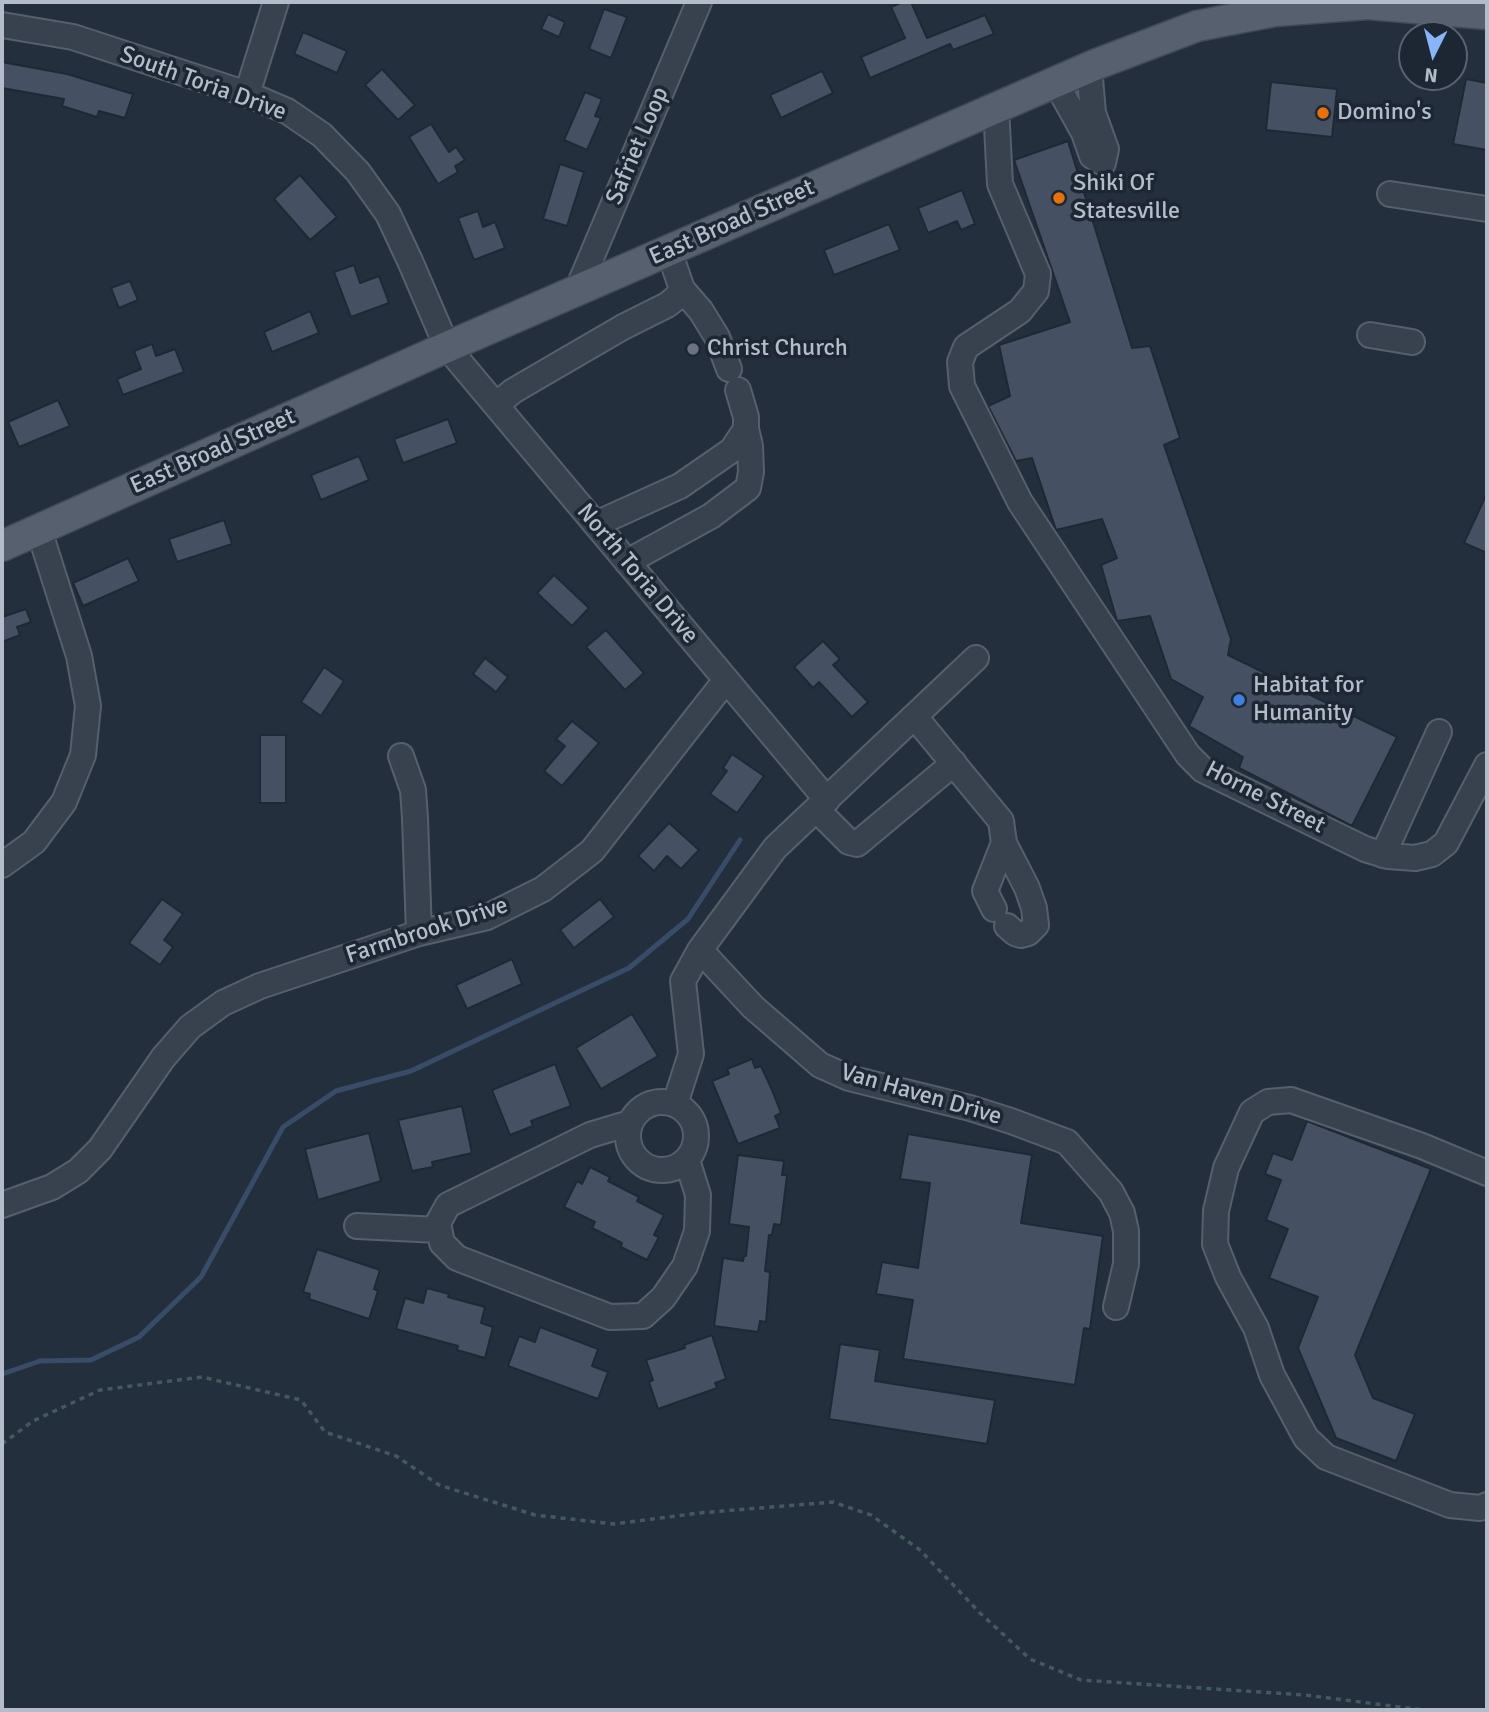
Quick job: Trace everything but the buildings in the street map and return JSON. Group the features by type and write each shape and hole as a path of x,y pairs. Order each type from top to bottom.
{"main road":[{"name":"East Broad Street","path":"2,546 447,347 996,107 1089,67 1197,26 1275,11 1368,5 1487,14"}],"street":[{"path":"247,94 276,2"},
{"name":"Safriet Loop","path":"577,291 699,2"},
{"name":"South Toria Drive","path":"2,25 73,37 247,94 287,111 322,135 358,172 387,214 447,347"},
{"path":"1055,82 1083,133 1092,156 1103,163 1106,149 1093,113 1089,67"},
{"name":"Horne Street","path":"996,107 1000,184 1038,274 1036,291 1020,312 966,347 960,362 962,386 1020,502 1188,755 1203,770 1364,849 1383,855 1415,858 1432,854 1446,844 1487,765"},
{"path":"1390,194 1487,209"},
{"path":"627,562 711,516 748,488 751,472 746,416 733,380 717,337 701,311 682,289 669,251"},
{"path":"496,405 513,391 622,327 667,305 682,289"},
{"path":"1370,335 1412,342"},
{"name":"North Toria Drive","path":"447,347 726,680 849,842 857,844 954,763"},
{"path":"596,524 680,486 732,450 746,429"},
{"path":"2,865 34,842 64,802 83,755 88,706 79,656 39,530"},
{"path":"675,1104 691,1054 683,981 700,950 775,848 976,659"},
{"name":"Farmbrook Drive","path":"2,1205 52,1187 78,1171 100,1149 163,1058 190,1027 223,1003 260,986 419,933 487,917 543,889 592,850 726,680"},
{"path":"915,716 1001,821 1004,843 1034,908 1036,925 1028,933 1021,935 1015,933 1001,918 985,891 1004,843"},
{"path":"1383,855 1440,732"},
{"path":"401,756 413,790 419,933"},
{"name":"Van Haven Drive","path":"700,950 753,1007 820,1065 849,1078 970,1108 1067,1142 1111,1192 1122,1213 1126,1265 1116,1307"},
{"path":"1487,1173 1422,1146 1291,1100 1268,1102 1252,1112 1226,1168 1216,1210 1215,1244 1228,1277 1256,1328 1272,1375 1306,1438 1326,1457 1450,1505 1480,1508 1487,1505"},
{"path":"662,1101 675,1104 687,1111 694,1122 697,1135 694,1149 687,1160 676,1168 649,1168 638,1160 630,1149 627,1136 630,1123 637,1111 648,1104 662,1101"},
{"path":"630,1123 590,1135 448,1205 438,1223 442,1243 457,1258 610,1317 643,1316 663,1298 685,1266 697,1231 698,1195 695,1178 687,1160"},
{"path":"357,1226 439,1230"}],"path":[{"path":"2,1444 33,1421 100,1390 202,1377 302,1401 325,1432 396,1456 439,1485 536,1515 614,1524 762,1506 833,1502 871,1515 920,1550 980,1613 1030,1659 1081,1680 1305,1695 1424,1710"}],"waterway":[{"path":"2,1374 40,1361 91,1360 139,1337 201,1277 283,1127 336,1091 411,1071 629,968 688,919 740,840"}],"place":[{"name":"Domino's","path":"1323,113"},
{"name":"Shiki Of Statesville","path":"1059,198"},
{"name":"Christ Church","path":"693,349"},
{"name":"Habitat for Humanity","path":"1239,700"}]}
